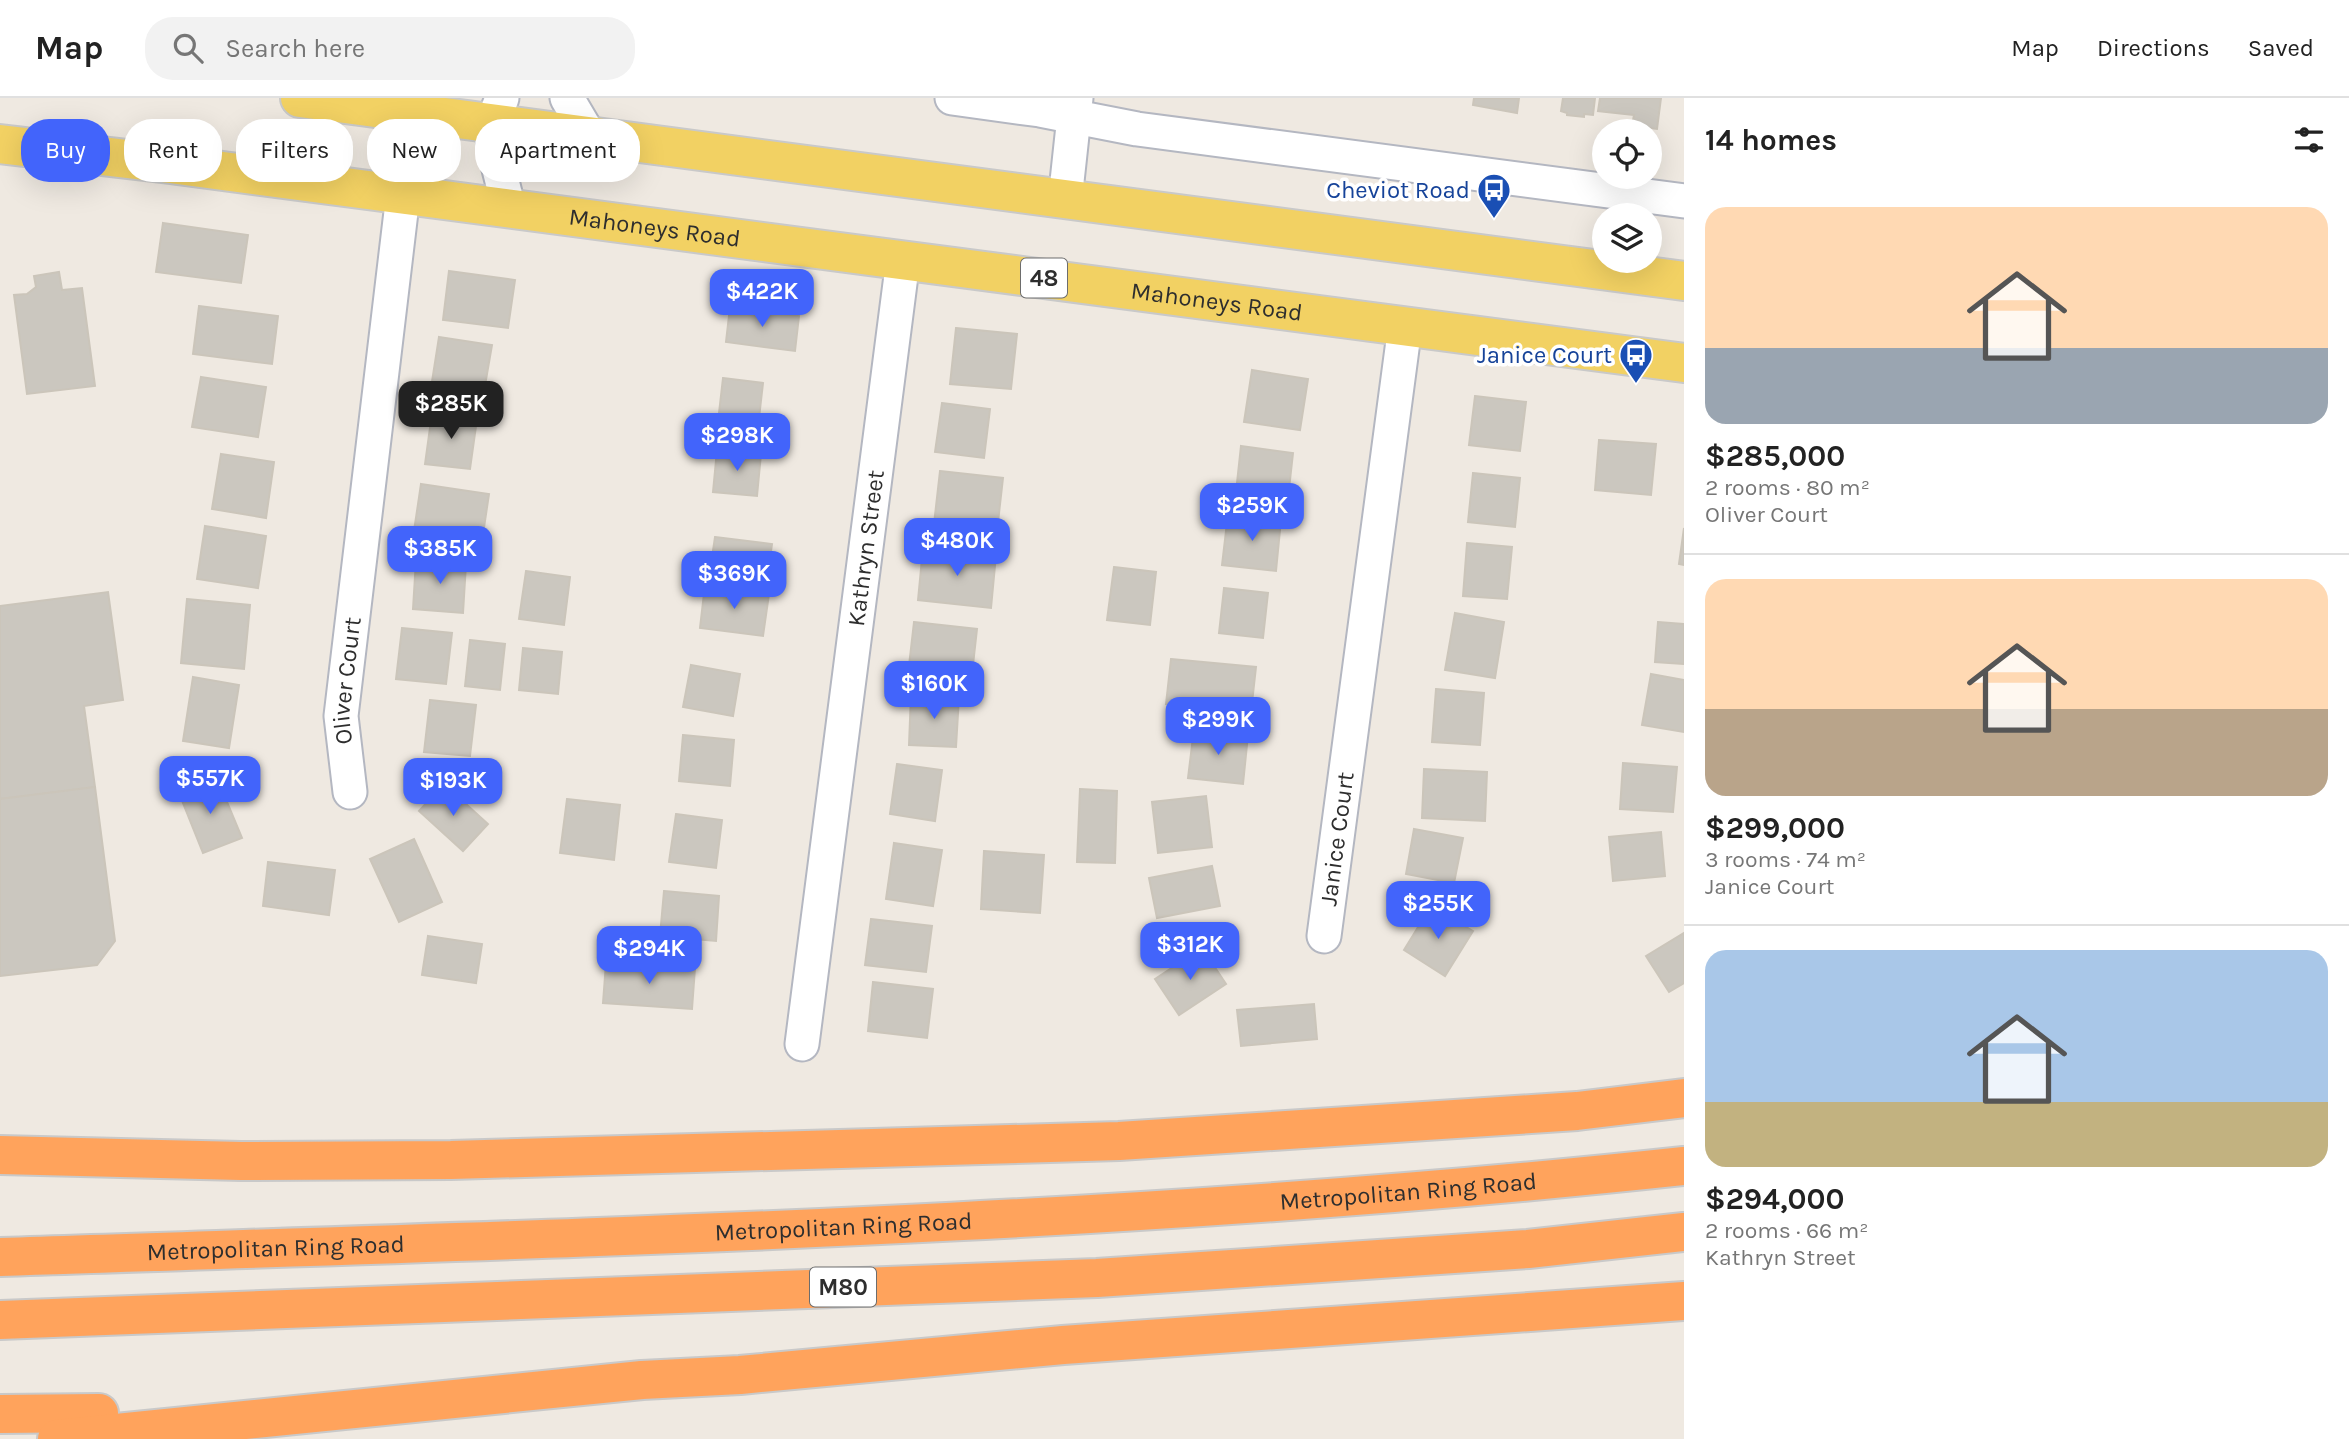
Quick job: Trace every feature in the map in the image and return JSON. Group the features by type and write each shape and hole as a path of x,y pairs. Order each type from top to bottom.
{"highway":[{"path":"0,1155 241,1161 451,1160 1119,1141 1577,1111 1684,1098"},
{"name":"Metropolitan Ring Road","path":"0,1257 762,1231 1180,1208 1567,1178 1684,1166"},
{"name":"M80","path":"0,1320 1097,1278 1528,1248 1684,1232"},
{"path":"57,1439 642,1380 740,1375 1063,1345 1684,1301"},
{"path":"0,1414 332,1410"}],"main road":[{"path":"300,98 497,111 526,119"},
{"name":"Mahoneys Road","path":"0,144 1684,363"},
{"path":"640,144 1684,281"}],"street":[{"path":"567,98 579,119"},
{"path":"952,98 1074,107 1150,131 1684,201"},
{"path":"1065,200 1074,107"},
{"path":"497,111 494,149 509,209"},
{"name":"Oliver Court","path":"349,792 341,716 403,195"},
{"name":"Kathryn Street","path":"802,1044 903,260"},
{"name":"Janice Court","path":"1324,936 1405,326"}],"building":[{"path":"1474,98 1519,98 1517,113 1473,105"},
{"path":"1563,98 1595,98 1593,115 1567,115 1561,111"},
{"path":"1600,98 1661,98 1658,119 1633,119 1634,115 1598,111"},
{"path":"163,223 248,235 241,283 156,272"},
{"path":"449,271 515,280 508,328 443,320"},
{"path":"59,272 62,290 82,288 95,386 27,394 14,295 27,294 36,287 34,276"},
{"path":"199,306 278,316 272,364 193,354"},
{"path":"730,307 799,316 795,351 726,342"},
{"path":"956,328 1017,334 1011,389 950,384"},
{"path":"439,337 492,345 483,397 431,388"},
{"path":"1252,370 1308,379 1300,430 1244,422"},
{"path":"201,377 266,387 258,437 192,427"},
{"path":"723,378 763,383 758,427 718,422"},
{"path":"1475,396 1526,402 1520,451 1469,445"},
{"path":"942,403 990,409 984,458 935,452"},
{"path":"432,413 477,419 470,469 425,464"},
{"path":"1599,440 1656,444 1651,495 1595,490"},
{"path":"1241,446 1293,453 1288,498 1236,492"},
{"path":"717,450 761,454 757,496 713,492"},
{"path":"221,454 274,462 266,518 212,509"},
{"path":"940,471 1003,478 997,531 934,524"},
{"path":"1473,473 1520,478 1515,527 1468,522"},
{"path":"421,484 489,494 482,541 414,531"},
{"path":"1228,514 1281,520 1276,571 1222,565"},
{"path":"205,526 266,536 258,588 197,579"},
{"path":"1684,528 1684,565 1679,564"},
{"path":"715,537 772,544 767,579 710,571"},
{"path":"1467,543 1512,547 1507,599 1463,596"},
{"path":"923,548 996,555 991,608 918,600"},
{"path":"416,560 466,564 463,613 413,609"},
{"path":"1114,567 1156,572 1150,625 1107,620"},
{"path":"526,571 570,577 564,625 519,619"},
{"path":"705,585 769,594 763,636 700,628"},
{"path":"1224,588 1268,593 1263,638 1219,633"},
{"path":"108,592 123,700 84,706 95,787 0,799 0,606"},
{"path":"187,599 250,605 244,669 181,663"},
{"path":"1455,613 1504,622 1495,678 1445,670"},
{"path":"914,622 977,629 972,674 909,666"},
{"path":"1658,622 1684,624 1684,664 1655,662"},
{"path":"402,628 452,633 446,684 396,679"},
{"path":"470,640 505,644 500,690 465,686"},
{"path":"523,648 562,652 558,694 519,690"},
{"path":"1171,659 1256,667 1251,712 1166,704"},
{"path":"691,665 740,674 733,716 683,707"},
{"path":"1651,674 1684,680 1684,732 1642,725"},
{"path":"193,677 239,685 229,748 183,741"},
{"path":"1436,689 1484,693 1480,745 1432,742"},
{"path":"911,694 959,697 956,747 909,745"},
{"path":"430,700 476,705 470,756 424,752"},
{"path":"1194,729 1248,735 1243,784 1188,778"},
{"path":"683,735 734,740 730,786 679,781"},
{"path":"1623,763 1677,767 1673,812 1620,809"},
{"path":"897,764 942,770 935,821 890,814"},
{"path":"1424,769 1487,772 1485,821 1422,818"},
{"path":"217,778 242,838 203,853 179,793"},
{"path":"444,784 488,824 463,851 419,811"},
{"path":"95,787 115,941 97,965 0,976 0,799"},
{"path":"1080,789 1117,791 1115,863 1077,862"},
{"path":"1206,796 1212,847 1158,853 1152,802"},
{"path":"567,799 620,805 614,860 560,853"},
{"path":"676,814 722,820 716,868 669,862"},
{"path":"1414,829 1463,838 1454,883 1406,874"},
{"path":"1661,832 1665,876 1613,881 1609,837"},
{"path":"414,839 442,902 399,922 370,859"},
{"path":"894,843 942,850 933,906 886,899"},
{"path":"984,851 1044,855 1040,913 981,909"},
{"path":"268,862 335,870 329,915 263,906"},
{"path":"1212,866 1220,906 1157,918 1149,878"},
{"path":"664,891 719,896 716,941 660,936"},
{"path":"1431,906 1473,931 1445,976 1404,950"},
{"path":"871,919 932,926 926,972 865,965"},
{"path":"1684,933 1684,983 1669,992 1646,956"},
{"path":"428,936 482,944 476,983 422,975"},
{"path":"1202,948 1226,984 1179,1015 1155,979"},
{"path":"606,963 695,968 692,1009 603,1003"},
{"path":"873,982 933,989 927,1038 868,1031"},
{"path":"1314,1004 1317,1039 1241,1046 1237,1010"}],"place":[{"name":"Cheviot Road","path":"1494,220"},
{"name":"Janice Court","path":"1636,385"}]}
